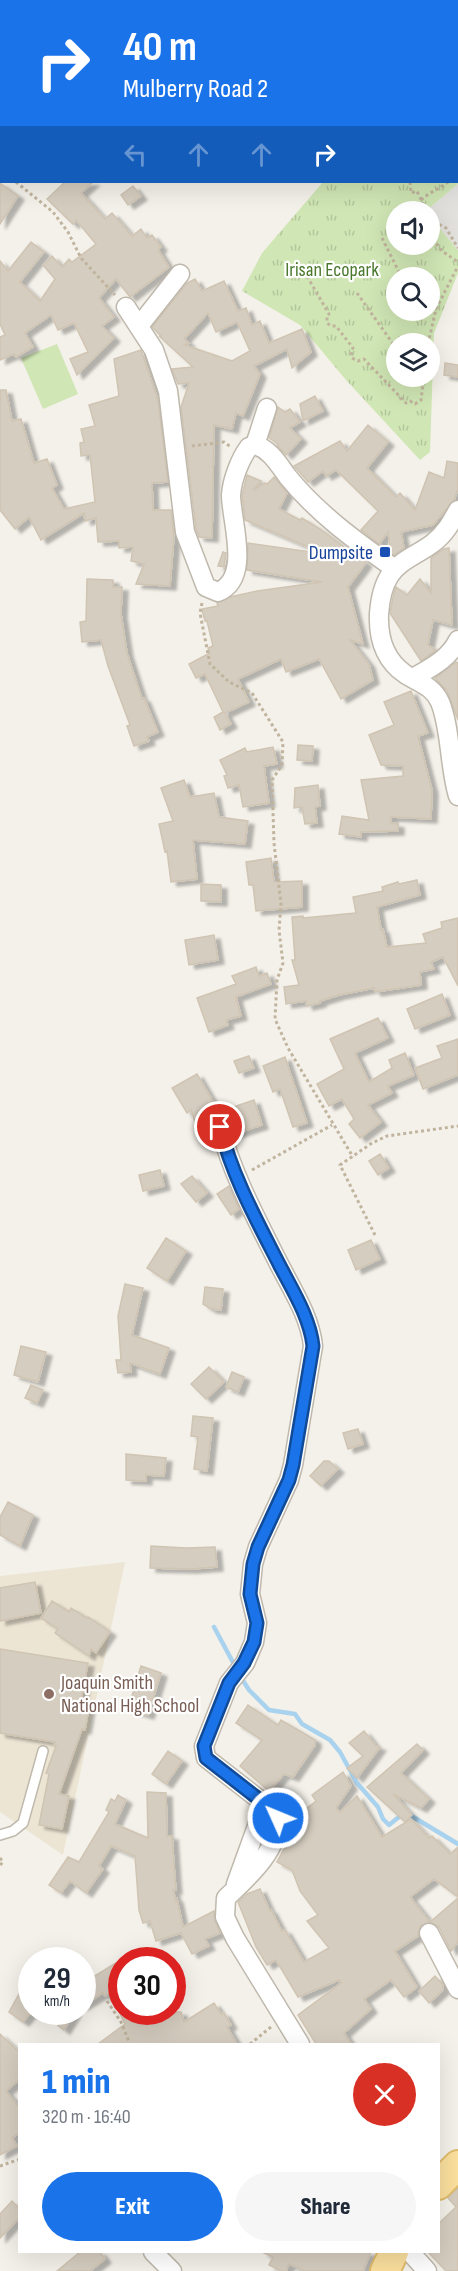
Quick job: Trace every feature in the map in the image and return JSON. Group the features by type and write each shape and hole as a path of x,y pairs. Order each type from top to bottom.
{"main road":[{"path":"440,2183 458,2165"},
{"path":"385,2271 394,2253"}],"street":[{"path":"139,326 180,274"},
{"path":"126,307 154,350 168,391 185,532 206,587 218,592 224,589 233,577 238,549 231,494 267,408"},
{"path":"249,451 266,450 322,513 395,569"},
{"path":"458,510 450,526 433,543 395,569 384,586 379,627 386,654 393,663 430,687 440,703 450,765 458,796"},
{"path":"413,678 453,650 458,640"},
{"path":"220,1127 228,1159 298,1300 313,1346 289,1480 258,1547 253,1564 250,1594 257,1623 256,1633 204,1746 206,1758 265,1804 278,1818 273,1841 256,1868 226,1898 225,1917 235,1938 299,2043"},
{"path":"429,1933 458,1989"},
{"path":"154,2253 172,2271"},
{"path":"411,2253 427,2271"}],"lane":[{"path":"0,1835 13,1831 23,1823 43,1751"}],"path":[{"path":"17,183 53,212 68,232 81,258 126,307"},
{"path":"410,183 411,193 417,191 421,200 447,183"},
{"path":"440,225 446,228 458,248"},
{"path":"382,238 396,267"},
{"path":"440,248 458,264 440,301"},
{"path":"301,266 329,314 327,323 336,326 353,348 352,358 358,361 364,359 386,382"},
{"path":"357,293 386,334"},
{"path":"391,387 406,403 410,401 415,404 421,400 423,387"},
{"path":"175,448 224,442 249,451"},
{"path":"206,587 200,614 210,664 229,682 252,693 283,742 282,765 272,780 274,843 281,904 279,930 283,963 277,980 275,1019 288,1048 353,1157"},
{"path":"238,1180 264,1161 333,1124"},
{"path":"375,1235 340,1165 372,1143 387,1136 458,1126"},
{"path":"0,1858 3,1862 0,1865"},
{"path":"107,2001 121,2022 130,2043"},
{"path":"251,2043 284,2017"},
{"path":"0,2166 18,2160"}],"shaded area":[{"path":"458,184 458,250 440,228 440,201 438,201"},
{"name":"Joaquin Smith National High School","path":"125,1562 63,1855 0,1812 0,1576"}],"green space":[{"name":"Irisan Ecopark","path":"322,183 458,183 438,201 386,201 386,255 440,255 440,228 458,250 458,273 440,318 440,267 386,267 386,321 439,321 434,333 386,333 386,387 432,387 430,452 420,460 346,380 300,325 242,291 262,253"},
{"path":"57,344 78,394 43,409 21,358"}],"building":[{"path":"0,183 18,196 0,224"},
{"path":"64,183 92,183 81,193 105,219 112,213 132,236 141,229 147,238 152,235 161,247 158,250 169,267 130,297 116,279 99,298 114,317 102,326 114,338 77,375 70,359 88,352 74,323 58,330 51,315 25,333 33,347 16,357 14,354 0,360 0,337 5,335 0,324 0,261 8,271 31,242 44,252 20,282 40,301 55,279 43,265 52,256 62,267 69,259 72,262 96,244 76,220 73,224 47,199"},
{"path":"133,186 141,196 128,205 121,195"},
{"path":"195,279 202,291 224,281 238,311 246,308 252,325 260,321 269,343 302,329 311,352 292,368 287,349 254,366 260,374 243,416 236,413 232,429 214,425 212,538 199,537 196,529 181,407 189,383 178,384 172,369 193,367 152,327 187,283","holes":["208,313 216,332 237,322 250,351 232,361 185,345 189,343 184,339"]},
{"path":"141,350 158,400 168,482 152,483 153,510 171,510 174,536 170,586 136,584 144,564 131,561 133,547 119,548 119,541 98,542 96,518 85,521 84,513 41,540 29,517 15,529 0,510 0,390 6,390 12,421 21,419 34,463 47,459 57,485 52,488 64,509 95,502 90,455 81,456 80,443 84,442 81,429 95,426 89,405 119,396 114,359"},
{"path":"445,363 458,365 458,377 444,375"},
{"path":"315,396 323,411 303,421 300,404"},
{"path":"278,407 285,412 290,409 300,422 290,428 301,439 286,455 278,444 269,438"},
{"path":"368,425 388,442 367,468 396,497 400,493 415,510 429,472 444,478 447,461 458,463 458,489 454,500 433,525 401,532 404,548 394,555 391,553 388,532 379,544 361,530 378,511 336,470 326,476 323,471 308,482 294,466 340,441 347,451"},
{"path":"247,475 261,481 253,490 267,484 274,477 287,493 279,509 300,520 302,518 320,529 366,563 348,587 363,644 350,640 369,664 373,680 341,699 319,659 286,672 281,659 238,679 249,702 225,713 231,724 220,730 214,717 223,712 205,674 196,678 189,664 210,653 208,648 213,646 202,609 218,606 217,603 230,597 322,582 247,570 248,543 318,553 318,551 245,520 242,495"},
{"path":"449,548 452,625 433,620 428,645 436,650 421,661 390,613 393,597 396,587 407,595 420,579 431,593 431,558"},
{"path":"223,552 226,553 224,567 218,566"},
{"path":"87,579 113,580 113,587 122,587 121,614 127,653 142,699 144,698 158,732 147,737 149,741 134,746 127,726 130,725 101,640 82,642 80,622 86,621"},
{"path":"456,662 458,663 458,720 447,691 435,678"},
{"path":"411,691 428,733 418,736 432,790 431,819 391,817 391,823 398,824 398,831 361,832 361,837 339,834 342,816 369,820 361,780 403,776 403,766 381,765 369,735 394,725 384,702"},
{"path":"298,745 313,746 312,761 297,760"},
{"path":"273,747 277,764 264,766 269,803 243,807 239,785 228,788 224,776 227,775 220,760 245,748 247,752"},
{"path":"184,780 190,797 214,793 219,817 248,821 245,844 193,840 197,879 171,882 167,851 165,852 159,824 173,821 161,788"},
{"path":"318,785 320,806 315,807 317,823 305,824 302,807 294,808 295,788"},
{"path":"271,858 274,882 302,881 302,907 256,911 253,885 249,885 246,862"},
{"path":"417,880 420,895 377,907 387,947 426,943 423,934 442,928 441,922 458,918 458,986 443,957 431,962 434,969 420,972 421,985 375,992 374,988 339,995 307,1006 306,1001 286,1004 284,987 299,985 292,960 295,960 292,917 356,913 353,897 383,891 382,887 398,882 399,884"},
{"path":"201,884 221,885 221,902 201,901"},
{"path":"214,935 218,960 189,965 185,940"},
{"path":"256,967 259,976 267,973 271,984 236,997 241,1016 226,1020 228,1025 209,1032 197,998 236,984 232,976"},
{"path":"442,994 450,1015 415,1029 407,1009"},
{"path":"378,1018 388,1038 355,1053 369,1082 392,1068 389,1060 405,1053 414,1075 388,1086 392,1093 368,1105 381,1122 360,1138 349,1124 354,1119 342,1099 329,1106 317,1084 344,1069 330,1039"},
{"path":"458,1039 458,1075 423,1089 415,1068 442,1058 437,1046"},
{"path":"249,1056 254,1068 239,1073 234,1061"},
{"path":"285,1057 307,1123 293,1127 280,1089 273,1092 263,1066"},
{"path":"197,1074 219,1112 254,1100 262,1125 234,1134 228,1119 217,1116 209,1124 210,1132 199,1135 191,1110 187,1113 172,1088"},
{"path":"380,1154 389,1168 378,1175 369,1161"},
{"path":"160,1170 164,1186 143,1191 139,1175"},
{"path":"192,1176 207,1193 196,1202 181,1184"},
{"path":"229,1186 239,1209 231,1215 217,1194"},
{"path":"166,1238 186,1251 167,1281 147,1268"},
{"path":"371,1240 380,1259 356,1270 348,1250"},
{"path":"125,1284 143,1288 132,1335 169,1348 160,1374 130,1363 131,1372 118,1373 116,1360 121,1360 118,1316"},
{"path":"205,1287 223,1289 221,1310 211,1309 203,1304"},
{"path":"21,1346 46,1352 38,1382 14,1375"},
{"path":"209,1367 224,1382 206,1399 191,1384"},
{"path":"232,1372 244,1377 238,1392 226,1387"},
{"path":"31,1385 43,1390 37,1403 25,1398"},
{"path":"193,1416 213,1418 207,1471 194,1469 198,1437 191,1436"},
{"path":"358,1429 363,1444 348,1449 343,1433"},
{"path":"126,1454 166,1458 164,1476 146,1475 146,1481 126,1480"},
{"path":"324,1461 329,1461 338,1469 321,1486 310,1476"},
{"path":"8,1502 33,1515 20,1546 0,1535 0,1517"},
{"path":"151,1546 215,1547 217,1567 150,1568"},
{"path":"35,1582 41,1613 0,1621 0,1588"},
{"path":"52,1601 69,1612 71,1608 88,1617 110,1632 96,1653 91,1649 89,1656 55,1633 58,1629 41,1618"},
{"path":"0,1649 88,1663 80,1705 89,1707 85,1730 82,1729 59,1794 69,1796 62,1829 39,1825 49,1774 46,1773 56,1746 54,1746 55,1742 0,1733"},
{"path":"141,1666 161,1673 148,1715 128,1709"},
{"path":"248,1705 278,1725 281,1720 315,1740 315,1745 293,1777 284,1774 269,1791 240,1766 262,1740 236,1723"},
{"path":"364,1731 376,1746 380,1747 357,1778 347,1768 363,1756 349,1743"},
{"path":"417,1744 423,1750 401,1773 429,1799 421,1808 393,1794 412,1815 405,1822 367,1787"},
{"path":"168,1751 182,1761 166,1784 152,1774"},
{"path":"343,1772 351,1786 336,1808 340,1812 357,1796 382,1837 411,1819 429,1838 432,1836 450,1854 458,1847 458,1897 434,1879 410,1897 430,1922 420,1926 418,1936 395,1951 417,1987 404,1997 391,1980 364,1999 371,2009 344,2033 350,2043 315,2043 298,2015 341,1983 339,1980 298,1997 276,1960 267,1965 256,1947 238,1902 247,1894 260,1889 282,1931 285,1930 304,1962 329,1948 307,1921 318,1915 300,1891 292,1870 277,1862 295,1829 289,1822 316,1801 312,1795"},
{"path":"147,1792 166,1793 167,1836 172,1836 176,1890 173,1890 183,1927 214,1911 220,1933 205,1939 209,1946 192,1954 181,1933 156,1941 150,1921 143,1923 139,1910 135,1856 111,1846 99,1866 103,1869 86,1893 70,1881 61,1893 49,1885 68,1857 79,1862 109,1812 106,1810 111,1799 115,1801 118,1795 126,1800 115,1824 148,1838"},
{"path":"458,1898 458,1942 451,1951 439,1927 430,1922"},
{"path":"108,1968 108,1994 105,1996 103,1993 96,1997 96,1975"},
{"path":"435,1976 443,1985 443,1990 429,2003 419,1991"},
{"path":"18,1996 18,2018 9,2012"},
{"path":"214,2003 231,2025 227,2027 236,2043 99,2043 124,2025 186,2025 186,2021"},
{"path":"58,2025 67,2025 64,2030"},
{"path":"0,2034 18,2051 18,2081 6,2091 18,2106 18,2134 12,2138 17,2146 0,2155"},
{"path":"458,2188 458,2271 446,2271 429,2253 440,2253 440,2222 456,2207 448,2198"},
{"path":"12,2201 18,2207 18,2219 0,2238 0,2214"},
{"path":"79,2253 101,2253 105,2259 90,2271 57,2271"},
{"path":"264,2253 371,2253 363,2271 305,2271 289,2264 286,2271 281,2271 269,2265 273,2257"}],"waterway":[{"path":"214,1627 236,1668"},
{"path":"240,1676 249,1690 269,1710 295,1714 302,1724 330,1740 340,1752 357,1783 378,1807 383,1819 389,1825 405,1812 458,1844"}],"place":[{"name":"Dumpsite","path":"385,552"},
{"name":"Joaquin Smith National High School","path":"49,1694"}],"route":[{"path":"220,1127 228,1159 298,1300 313,1346 298,1442 289,1480 258,1547 253,1564 250,1594 257,1623 254,1642 244,1663 232,1676 204,1746 206,1758 265,1804 278,1818"}]}
